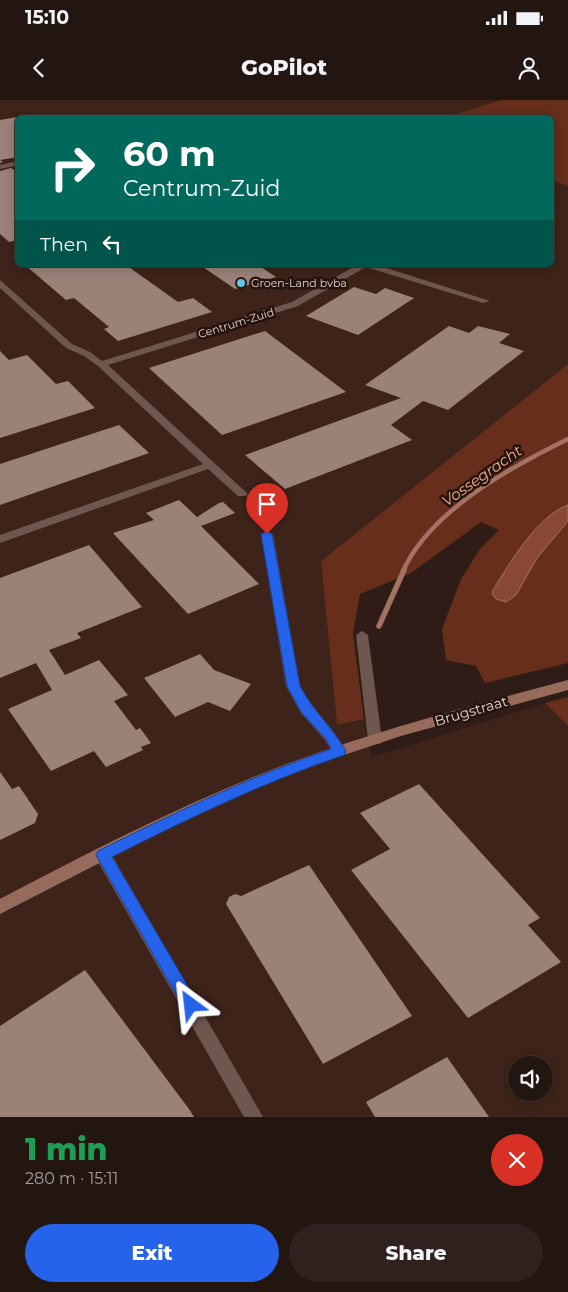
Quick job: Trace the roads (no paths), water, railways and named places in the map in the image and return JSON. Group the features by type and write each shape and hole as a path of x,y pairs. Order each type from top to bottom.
{"street":[{"path":"0,167 15,164"},
{"name":"Centrum-Zuid","path":"101,364 286,307 360,267"},
{"path":"375,267 486,301"},
{"path":"0,283 68,346 87,354 101,364 242,494"},
{"path":"0,539 209,465"},
{"path":"267,534 293,686 306,709 330,736 339,751"},
{"path":"0,907 189,812 295,766 375,740 362,635"},
{"name":"Brugstraat","path":"375,740 456,714 568,685"},
{"path":"103,855 254,1117"}],"waterway":[{"name":"Vossegracht","path":"403,571 416,549 432,529 452,510 498,477 568,439"},
{"name":"Vossegracht","path":"379,626 404,570"}],"place":[{"name":"Groen-Land bvba","path":"241,283"}]}
